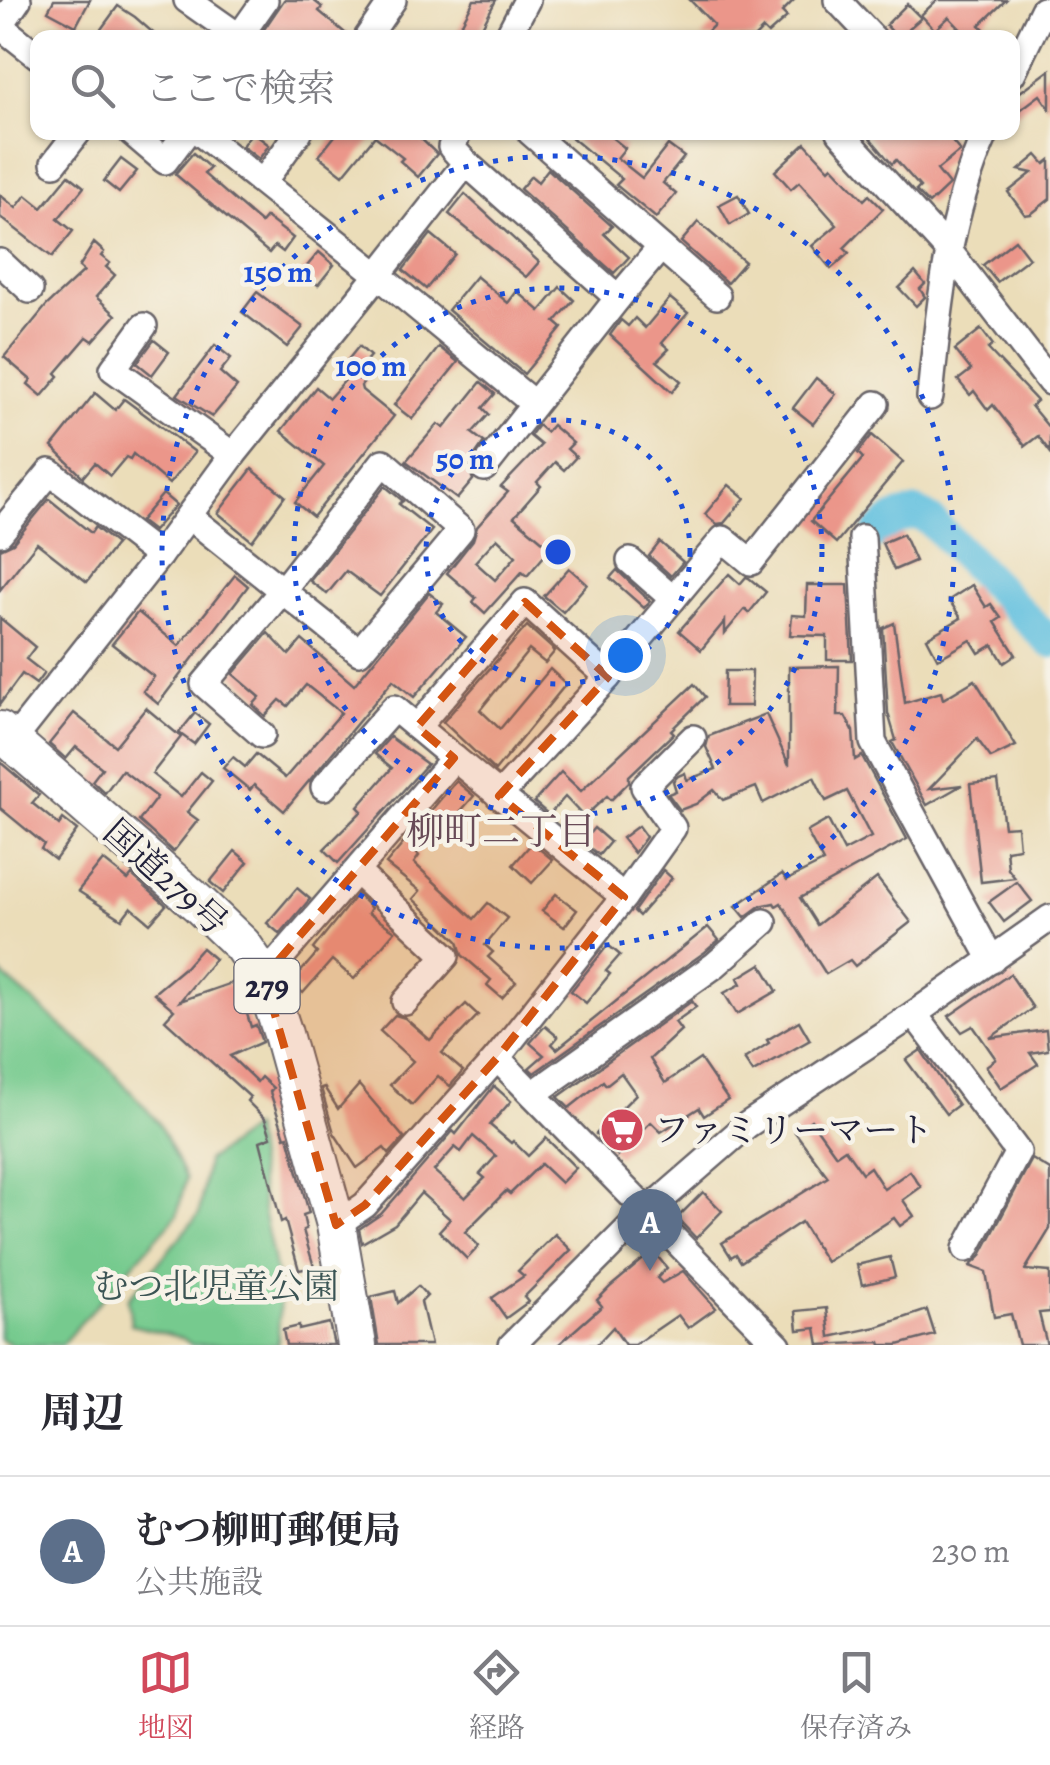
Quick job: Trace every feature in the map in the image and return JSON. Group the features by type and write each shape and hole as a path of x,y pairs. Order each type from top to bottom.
{"highway":[{"name":"国道279号","path":"6,737 200,905 242,945 264,977 336,1225 357,1345"}],"street":[{"path":"18,0 0,26 30,50"},
{"path":"187,0 230,30"},
{"path":"245,30 264,0"},
{"path":"372,30 393,0"},
{"path":"511,30 527,0"},
{"path":"836,0 865,30"},
{"path":"1020,56 1041,9"},
{"path":"54,164 72,140"},
{"path":"140,140 165,161 181,140"},
{"path":"209,140 533,403"},
{"path":"264,182 293,140"},
{"path":"455,140 452,147 466,163 618,298"},
{"path":"539,140 716,296"},
{"path":"847,140 948,251 1050,382"},
{"path":"930,397 948,251 966,177 982,140"},
{"path":"6,737 159,556 233,456 466,163"},
{"path":"484,468 661,248"},
{"path":"0,262 30,290"},
{"path":"144,326 113,369 233,456"},
{"path":"499,796 608,677 723,538 751,562 876,404"},
{"path":"189,516 281,592 359,652 461,530 382,462 281,592 204,684 262,734"},
{"path":"0,533 50,472 159,556"},
{"path":"862,538 873,742 992,960"},
{"path":"630,561 673,598"},
{"path":"417,727 526,602 608,677"},
{"path":"324,787 394,708 624,897"},
{"path":"336,1225 364,1205 497,1058 624,897 673,828 644,786 693,738"},
{"path":"264,977 454,758"},
{"path":"358,872 446,956 405,1002"},
{"path":"512,1345 648,1211 748,1126 1050,918"},
{"path":"532,1094 715,965 764,922"},
{"path":"914,1014 1018,1152 966,1250"},
{"path":"497,1058 778,1345"}],"highlighted area":[{"path":"525,602 608,677 499,796 624,897 497,1058 365,1205 336,1225 264,977 454,758 417,727"}],"green space":[{"path":"0,973 107,1065 158,1122 186,1179 177,1215 61,1345 13,1345 0,1339"},
{"name":"むつ北児童公園","path":"253,1128 263,1210 280,1292 278,1345 192,1345 182,1338 131,1325 128,1299 199,1214 207,1161"}],"building":[{"path":"54,0 90,0 76,26 48,11"},
{"path":"284,0 313,0 322,7 319,11 342,30 263,30"},
{"path":"474,0 496,0 480,30 458,30"},
{"path":"690,0 794,0 782,12 787,17 772,30 709,30 714,25"},
{"path":"937,0 1006,0 980,25 985,30 961,30 949,17 935,30 921,15"},
{"path":"907,4 921,18 907,30 891,30 886,25"},
{"path":"118,6 150,30 100,30"},
{"path":"1050,70 1050,109 1040,95 1020,110 1020,92"},
{"path":"246,140 262,140 269,145 259,159 242,146"},
{"path":"332,140 372,140 343,175 319,156"},
{"path":"380,140 422,140 437,154 418,177 400,161 403,158"},
{"path":"575,140 615,140 625,148 617,158 642,178 668,145 684,157 663,183 676,194 656,218 616,185 622,179"},
{"path":"872,140 951,140 960,151 937,170 949,185 929,204 896,160 892,164"},
{"path":"805,143 864,200 869,195 883,209 844,248 849,253 831,269 812,246 837,225 799,182 791,189 775,171"},
{"path":"193,153 210,168 204,174 261,223 266,217 293,238 283,252 275,246 269,253 175,174"},
{"path":"1037,155 1045,164 1050,160 1050,199 1025,215 1008,192 1032,173 1019,170"},
{"path":"121,159 137,171 119,193 104,181"},
{"path":"548,169 612,226 604,234 629,257 614,273 520,189 531,176 538,182"},
{"path":"69,175 84,187 58,219 73,231 52,257 0,217 0,195 16,208 26,195 42,208"},
{"path":"465,194 539,262 526,277 449,214"},
{"path":"738,195 749,214 730,225 719,205"},
{"path":"698,222 745,262 727,283 681,242"},
{"path":"431,234 455,254 426,289 403,270"},
{"path":"1015,240 1029,258 997,282 983,265"},
{"path":"94,243 104,252 101,256 110,263 106,267 115,275 96,297 116,315 93,341 87,337 42,396 28,384 31,380 4,357 47,305 84,271 79,267"},
{"path":"319,252 334,265 318,285 302,272"},
{"path":"915,272 925,284 920,289 925,297 916,306 899,288"},
{"path":"476,276 508,303 517,291 540,311 560,287 574,300 555,322 562,328 524,374 448,310"},
{"path":"257,292 303,327 287,347 242,312"},
{"path":"670,298 688,313 662,343 669,349 657,361 681,381 672,392 610,335 621,320 628,326 635,318 645,328"},
{"path":"981,329 993,345 988,349 1037,401 1031,406 1050,429 1050,452 1038,436 1025,446 993,405 988,410 974,391 970,395 958,380 971,370 955,350"},
{"path":"154,340 169,352 152,375 137,363"},
{"path":"215,345 231,358 220,372 237,387 212,417 177,395"},
{"path":"359,346 370,356 364,363 369,368 362,390 394,416 313,517 295,502 324,466 281,431 316,387 329,398 349,376 344,372 351,365 347,361"},
{"path":"439,347 458,362 412,419 394,405"},
{"path":"816,378 836,394 813,424 793,408"},
{"path":"481,382 495,394 483,408 489,414 472,433 484,442 468,465 473,480 457,499 406,461 438,424 444,428"},
{"path":"95,393 115,410 124,399 195,452 169,484 133,454 110,476 95,463 83,477 52,447"},
{"path":"538,425 546,432 552,425 573,443 567,449 576,457 564,470 555,462 537,482 541,486 514,517 551,548 527,576 522,572 485,613 473,602 476,598 447,573 473,540 477,527 508,492 501,487 541,445 530,436","holes":["497,538 516,556 495,580 475,562"]},
{"path":"872,435 903,462 836,543 811,521 863,458 858,453"},
{"path":"252,469 285,496 252,541 218,513"},
{"path":"729,485 745,498 724,523 717,524 705,514"},
{"path":"385,486 403,501 399,504 432,530 380,596 346,571 327,594 310,581"},
{"path":"163,494 176,505 153,531 140,521"},
{"path":"49,499 91,533 95,527 116,544 87,582 37,543 0,590 0,549 13,543"},
{"path":"903,534 915,561 894,570 882,543"},
{"path":"660,542 683,562 671,576 649,556"},
{"path":"569,568 587,584 563,612 544,596"},
{"path":"617,570 650,601 644,608 610,578"},
{"path":"729,574 740,584 749,578 766,592 725,633 725,621 701,650 679,631"},
{"path":"235,575 248,586 158,704 143,691 154,677 112,644 138,612 179,646"},
{"path":"807,585 848,585 852,660 827,660 827,636 790,635 792,615 806,616"},
{"path":"972,585 986,607 991,604 1001,618 995,622 1016,655 1004,663 993,645 979,653 971,640 938,659 927,638 961,618 949,600"},
{"path":"429,593 443,604 436,612 466,637 414,697 393,680 284,811 254,785 250,790 223,768 233,757 245,767 256,754 285,778 341,713 306,685 288,706 280,700 265,716 253,705 260,697 233,674 268,633 289,655 302,640 354,685"},
{"path":"0,618 35,647 26,659 44,673 36,684 22,674 0,704"},
{"path":"894,623 905,703 941,692 943,699 975,680 1016,746 991,758 977,739 929,789 962,785 927,805 892,742 896,740 888,713 883,628"},
{"path":"527,626 555,651 545,663 529,650 480,710 500,729 550,669 566,684 495,771 443,722"},
{"path":"839,666 838,716 845,716 853,731 855,760 862,756 907,839 800,898 817,925 877,878 911,922 855,966 850,960 826,974 781,903 760,906 745,917 736,906 782,874 787,880 823,862 807,832 828,820 844,851 871,837 847,791 826,801 814,777 763,803 756,787 723,800 714,790 680,810 668,794 676,791 673,781 678,776 685,773 687,780 716,769 706,747 709,736 766,714 789,765 789,667"},
{"path":"725,671 752,671 751,706 724,706"},
{"path":"694,684 705,697 611,800 607,796 584,817 565,797 549,815 534,802 561,772 581,791"},
{"path":"146,708 181,737 152,774 181,797 201,772 212,781 187,812 198,820 173,852 139,821 157,797 122,770 105,793 92,781 102,768 76,747 66,759 49,744 74,713 115,746"},
{"path":"195,713 209,724 194,744 179,733"},
{"path":"390,737 427,764 338,863 324,849 362,811 358,807 392,768 375,754"},
{"path":"0,762 39,795 32,803 59,825 63,819 77,830 55,860 41,849 44,844 0,808"},
{"path":"456,781 474,796 452,821 461,829 449,842 437,832 414,863 474,919 488,903 507,918 485,945 493,952 488,957 516,982 502,998 487,985 491,980 462,955 458,941 413,899 420,891 386,864"},
{"path":"998,781 1004,827 1017,826 1019,848 1006,850 1008,869 1015,878 981,882 970,784"},
{"path":"638,826 646,837 634,853 622,838"},
{"path":"594,828 610,842 599,855 582,842"},
{"path":"532,843 553,860 532,883 513,865"},
{"path":"235,851 248,862 223,893 210,882"},
{"path":"103,860 128,880 132,875 166,905 150,923 131,907 122,919 78,891"},
{"path":"663,870 672,878 639,916 634,911"},
{"path":"1017,882 1032,901 1004,922 989,902"},
{"path":"297,888 310,899 280,934 267,923"},
{"path":"357,894 371,908 368,913 395,931 354,979 332,960 303,993 291,983 317,953 313,949"},
{"path":"556,894 577,910 564,927 542,911"},
{"path":"708,927 719,940 705,952 534,1073 529,1068 544,1055 530,1043 545,1026 558,1037 552,1044 557,1049"},
{"path":"608,945 620,955 586,1003 571,991"},
{"path":"202,948 215,959 180,1001 237,981 251,1027 256,1025 262,1042 230,1056 257,1082 261,1077 273,1088 270,1092 285,1137 288,1136 309,1213 303,1215 303,1230 314,1267 299,1270 285,1220 281,1222 260,1141 271,1137 265,1119 247,1101 250,1097 165,1020 174,1010 154,993"},
{"path":"761,964 777,991 737,1014 724,993 741,984 738,978"},
{"path":"1010,974 1033,1008 990,1038 1046,1030 1048,1050 1030,1053 1038,1064 1001,1088 986,1066 996,1059 973,1026 962,1032 949,1016"},
{"path":"692,1001 696,1007 675,1022 681,1030 650,1059 665,1083 700,1059 728,1100 704,1116 699,1108 661,1132 651,1122 618,1156 596,1134 636,1094 621,1073 606,1085 603,1081 569,1108 558,1097"},
{"path":"466,1004 478,1015 442,1053 463,1071 450,1086 438,1076 412,1105 390,1085 413,1061 380,1031 395,1015 405,1018 430,1040"},
{"path":"799,1021 810,1040 753,1072 744,1059"},
{"path":"921,1050 958,1105 946,1114 906,1060"},
{"path":"359,1085 404,1138 389,1154 384,1148 357,1168 334,1133 321,1088 338,1109"},
{"path":"494,1086 511,1101 490,1125 528,1156 546,1138 576,1168 561,1183 541,1164 510,1194 506,1191 465,1232 479,1246 467,1259 439,1231 450,1219 421,1193 395,1224 362,1243 359,1229 381,1214 453,1131 456,1134","holes":["473,1136 496,1156 480,1174 485,1178 465,1198 434,1171 455,1147 461,1152"]},
{"path":"811,1120 836,1155 845,1149 862,1173 870,1167 884,1189 910,1171 921,1187 903,1200 914,1216 900,1226 894,1218 826,1262 801,1222 741,1262 736,1254 731,1257 722,1243 828,1177 795,1132"},
{"path":"1032,1159 1050,1170 1050,1229 1025,1270 1050,1272 1050,1312 1039,1313 1047,1345 1019,1345 1011,1314 994,1317 986,1272 970,1266 980,1257"},
{"path":"703,1192 722,1211 696,1238 677,1218"},
{"path":"555,1234 571,1250 524,1297 528,1302 506,1318 492,1298 524,1276 518,1271"},
{"path":"653,1251 667,1268 657,1278 662,1283 683,1271 716,1308 688,1328 678,1315 634,1345 625,1345 613,1327 596,1345 558,1345 602,1306 597,1300 610,1287"},
{"path":"890,1257 895,1277 862,1285 857,1265"},
{"path":"418,1286 427,1296 421,1302 431,1345 379,1345 371,1297 395,1291 398,1303"},
{"path":"827,1308 830,1337 927,1310 935,1335 898,1345 819,1345 816,1328 798,1330 796,1311"},
{"path":"329,1323 334,1345 286,1345 283,1330"}],"waterway":[{"path":"879,532 897,518 917,513 931,521 1050,642"}],"place":[{"name":"ファミリーマート","path":"622,1130"},
{"name":"むつ柳町郵便局","path":"650,1271"}],"district":[{"name":"柳町二丁目","path":"501,831"}]}
